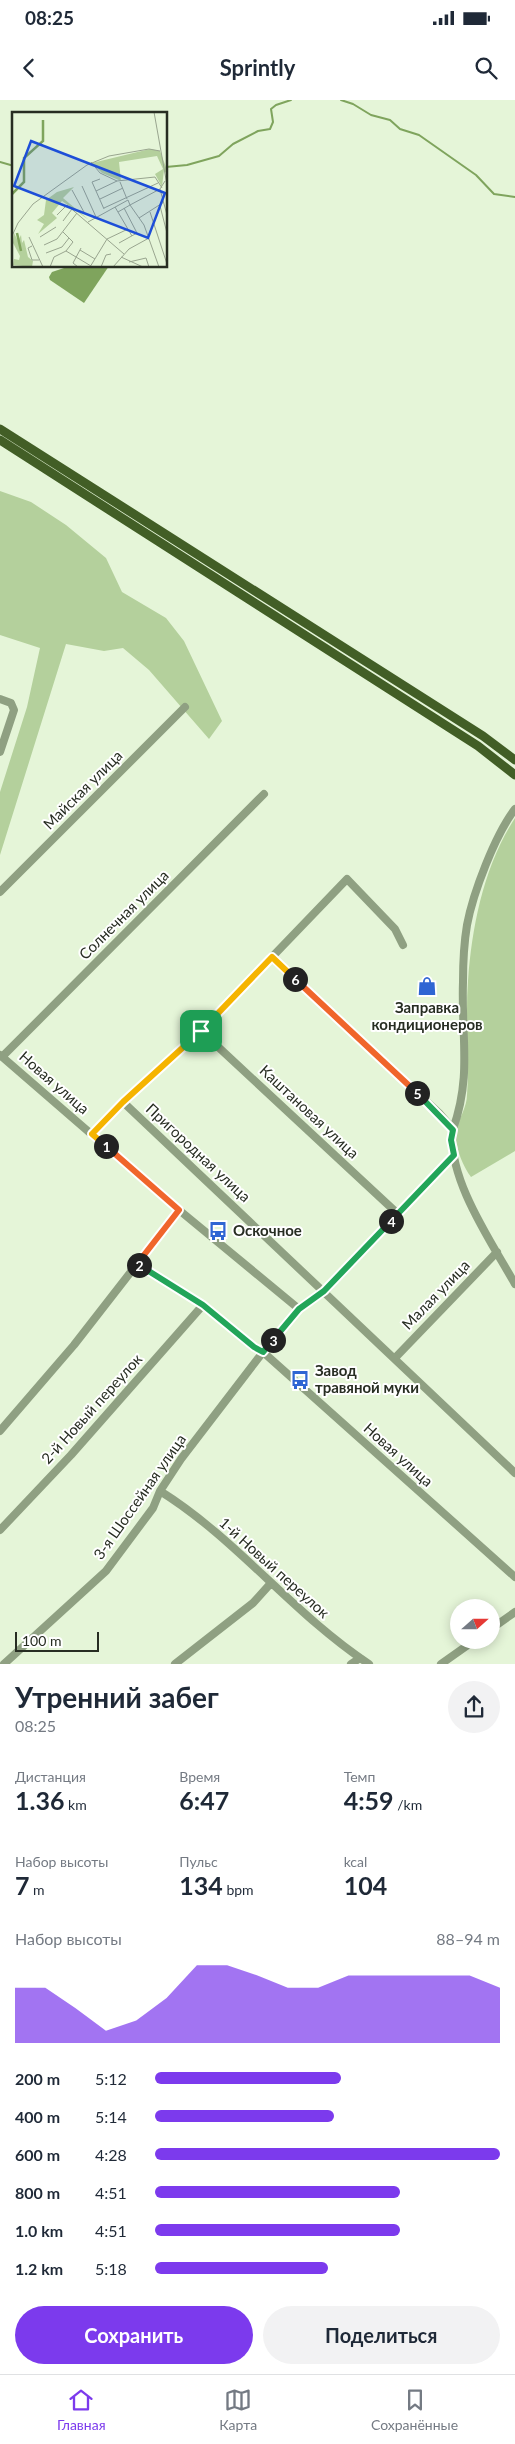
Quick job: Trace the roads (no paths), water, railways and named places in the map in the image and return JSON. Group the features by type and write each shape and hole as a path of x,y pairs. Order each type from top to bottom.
{"main road":[{"path":"0,429 483,736 515,760"},
{"path":"0,440 478,746 515,776"}],"street":[{"path":"0,698 14,706 0,752"},
{"name":"Майская улица","path":"1,888 185,707"},
{"name":"Солнечная улица","path":"1,1056 264,794"},
{"path":"515,809 498,838 467,926 463,981 465,1078 463,1096 451,1140 464,1191 515,1284"},
{"path":"92,1134 123,1102 201,1031 347,879 395,929 403,945"},
{"path":"272,957 440,1114 453,1130"},
{"name":"Каштановая улица","path":"201,1031 398,1214"},
{"name":"Новая улица","path":"1,1056 179,1210 299,1309"},
{"name":"Пригородная улица","path":"123,1102 515,1473"},
{"path":"263,1352 299,1309 324,1291 454,1155"},
{"path":"1,1426 74,1345 179,1210"},
{"name":"Малая улица","path":"395,1358 497,1252"},
{"name":"Новая улица","path":"137,1264 203,1305 254,1347 263,1352 515,1577"},
{"name":"2-й Новый переулок","path":"0,1530 71,1455 203,1305"},
{"name":"3-я Шоссейная улица","path":"4,1664 106,1571 153,1508 160,1491 182,1459 263,1352"},
{"name":"1-й Новый переулок","path":"160,1491 198,1518 314,1623 369,1664"},
{"path":"175,1664 231,1621 271,1583"},
{"path":"500,1623 515,1612"},
{"path":"441,1664 462,1649"},
{"path":"351,1664 360,1658"}],"waterway":[{"path":"168,167 187,165 219,156 233,144 258,131 270,129 273,122 271,109 276,105 291,100"},
{"path":"341,100 353,104 371,115 390,120 400,129 419,135 476,175 494,194 515,197"},
{"path":"0,162 12,165"}],"place":[{"name":"Заправка кондиционеров","path":"427,986"},
{"name":"Оскочное","path":"218,1231"},
{"name":"Завод травяной муки","path":"300,1380"}]}
